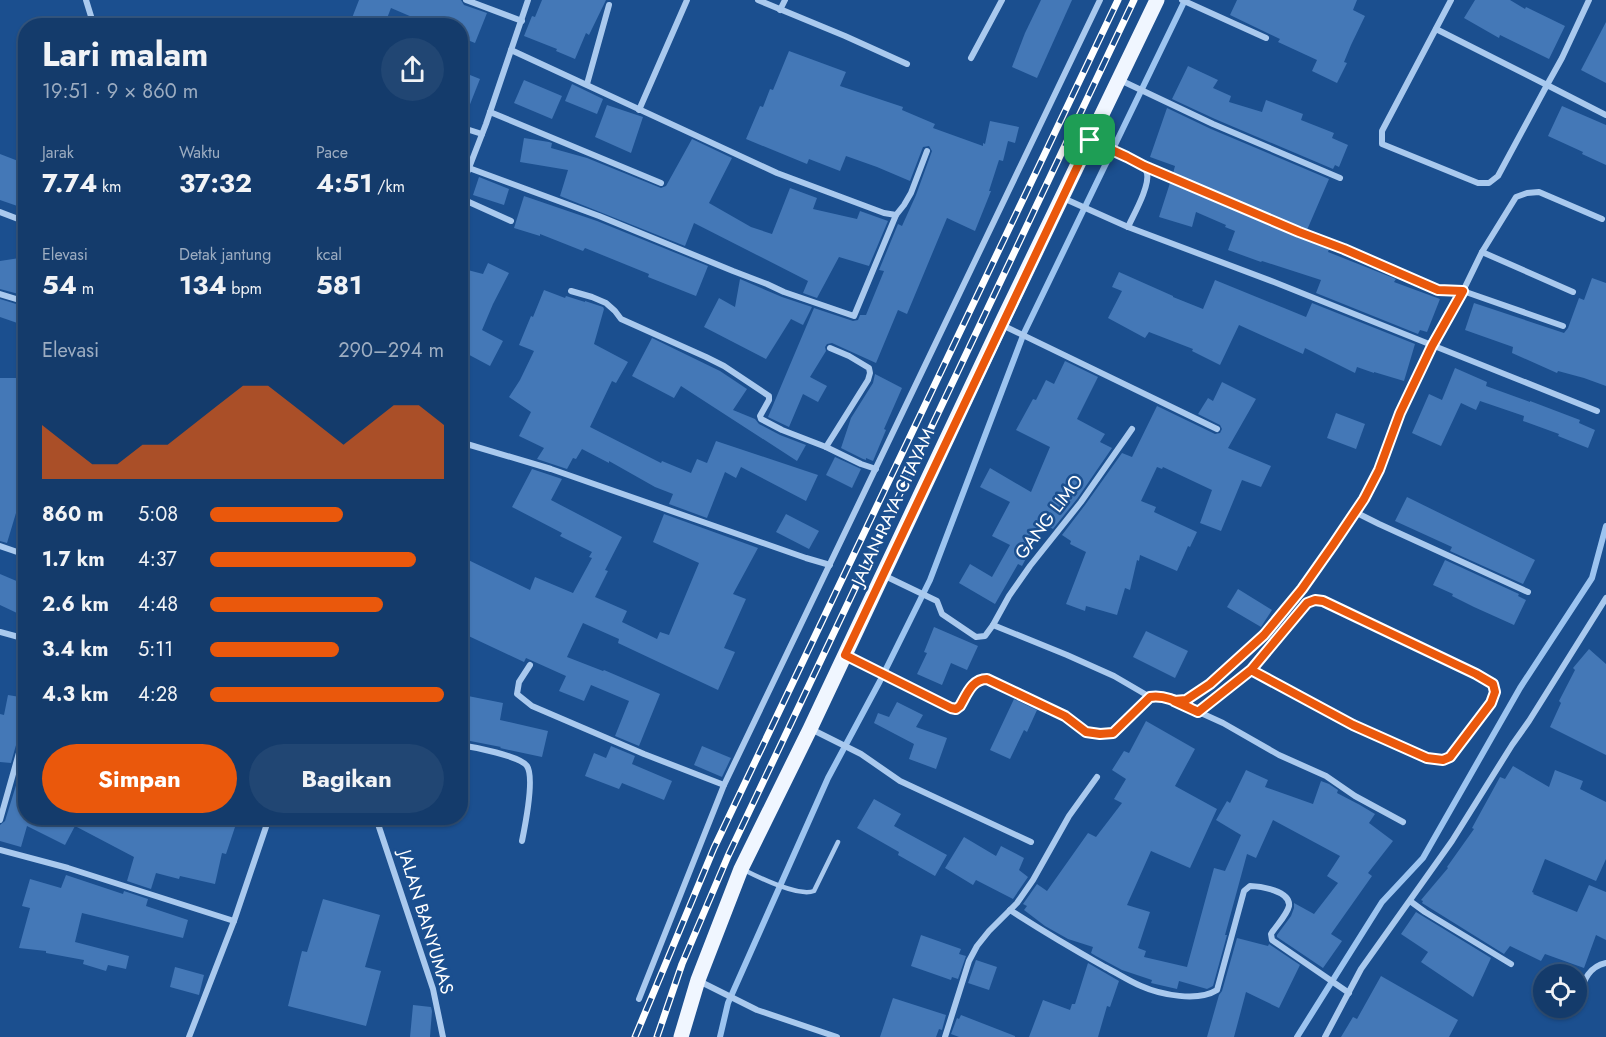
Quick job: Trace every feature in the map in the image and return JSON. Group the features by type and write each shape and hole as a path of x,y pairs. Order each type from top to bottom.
{"main road":[{"name":"JALAN RAYA CITAYAM","path":"681,1037 698,981 741,869 817,732 845,655 882,574 1001,324 1070,201 1157,0"}],"street":[{"path":"86,0 92,18"},
{"path":"466,0 522,21"},
{"path":"528,0 469,168 599,216 784,292 854,316 896,215 908,199 927,151"},
{"path":"639,110 687,0"},
{"path":"758,0 908,64"},
{"path":"780,10 785,0"},
{"path":"971,58 1002,0"},
{"path":"639,999 724,785 1100,0"},
{"path":"1182,0 1266,38"},
{"path":"1451,0 1382,131 1382,144 1478,183 1488,183 1498,176 1562,58 1589,0"},
{"path":"587,84 609,5"},
{"path":"1436,29 1606,115"},
{"path":"511,50 777,173 873,210 896,215"},
{"path":"1123,81 1214,124 1340,178"},
{"path":"490,112 661,183"},
{"path":"468,130 482,134"},
{"path":"1095,142 1144,166 1438,290 1463,291 1563,326"},
{"path":"1128,227 1147,183 1147,172 1144,166"},
{"path":"1174,701 1186,700 1210,684 1264,635 1302,589 1364,499 1379,470 1400,413 1432,346 1482,252 1516,197 1539,192 1602,219"},
{"path":"1070,201 1128,227 1274,282 1597,411"},
{"path":"468,202 511,221"},
{"path":"0,212 18,219"},
{"path":"1482,252 1573,292"},
{"path":"571,291 606,303 621,319 724,366 769,396 760,416 761,419 855,462 876,469"},
{"path":"0,294 18,300"},
{"path":"1001,324 1216,429"},
{"path":"826,447 868,380 870,373 869,368 830,348"},
{"name":"GANG LIMO","path":"993,625 1009,596 1030,566 1081,502 1132,429"},
{"path":"468,444 551,469 830,565"},
{"path":"1355,512 1528,592"},
{"path":"0,546 18,552"},
{"path":"882,574 937,601 942,614 976,637 985,636 993,625 1114,676 1150,697"},
{"path":"1325,1037 1361,969 1452,841 1606,598"},
{"path":"0,632 18,637"},
{"path":"845,655 951,708 956,709 960,706 974,683 980,679 987,679 1065,716 1086,732 1100,734 1113,733 1150,697 1157,695 1223,723 1280,755 1326,776 1355,796 1403,822"},
{"path":"530,665 519,682 517,694 532,706 724,785"},
{"path":"817,732 861,754 900,781 1031,842"},
{"path":"468,748 499,754 526,764 530,771 530,782 522,841"},
{"path":"0,820 18,756"},
{"path":"945,1037 969,961 977,946 1017,903 1033,880 1069,816 1097,777"},
{"path":"189,1037 234,921 267,825"},
{"name":"JALAN BANYUMAS","path":"378,825 433,989 443,1037"},
{"path":"0,850 68,868 234,921"},
{"path":"1010,910 1065,944 1141,986 1170,995 1195,997 1210,994 1216,990 1244,891 1250,886 1257,886 1282,893 1288,901 1289,906 1271,934 1272,940 1349,993"},
{"path":"1410,901 1510,964"},
{"path":"1587,978 1597,965 1606,963"},
{"path":"698,981 757,1010 837,1037"}],"lane":[{"path":"1198,712 1251,670 1307,603 1315,600 1323,601 1476,674 1493,684 1495,692 1491,703 1450,757 1436,760 1353,725 1251,670"},
{"path":"741,869 808,894 814,891 838,842"}],"building":[{"path":"359,0 461,0 464,5 487,13 475,43 468,40 468,18 414,18 391,8 387,18 352,18"},
{"path":"542,0 606,0 589,35 586,33 575,59 524,36"},
{"path":"1041,0 1072,0 1037,78 1012,67"},
{"path":"1237,0 1357,0 1353,10 1365,16 1337,83 1312,71 1317,60 1278,42 1280,39 1230,15"},
{"path":"1475,0 1510,0 1565,26 1549,59 1500,35 1499,38 1464,18"},
{"path":"1606,22 1606,83 1581,70"},
{"path":"789,51 846,72 840,86 903,107 902,110 935,124 933,128 983,146 990,121 1019,127 1015,143 1008,141 1003,161 999,160 989,191 991,191 975,231 947,218 907,314 898,310 876,363 832,343 827,344 826,351 810,377 827,386 818,402 803,394 789,427 768,417 814,308 853,321 858,320 860,315 866,315 884,271 879,270 898,224 902,226 916,195 932,151 929,146 923,147 910,181 846,156 840,171 809,159 807,164 746,139 760,106 763,107 770,89 773,90"},
{"path":"1188,66 1218,80 1213,88 1231,96 1229,102 1262,112 1266,100 1303,114 1301,120 1334,133 1332,138 1348,145 1339,167 1335,165 1333,169 1172,99"},
{"path":"468,74 480,79 468,109"},
{"path":"524,80 562,96 552,119 514,103"},
{"path":"572,84 603,99 597,114 565,101"},
{"path":"607,105 643,117 631,153 595,137"},
{"path":"1562,106 1606,125 1606,165 1548,136"},
{"path":"1167,108 1329,179 1307,230 1173,173 1175,166 1150,157"},
{"path":"524,138 552,143 551,148 587,158 661,188 666,186 692,139 732,158 709,203 751,227 772,234 790,188 817,198 813,209 857,219 860,211 888,221 869,266 839,257 817,298 803,293 808,281 694,223 685,246 560,196 568,170 520,162"},
{"path":"0,154 18,161 18,206 0,200"},
{"path":"479,177 509,189 504,205 473,195"},
{"path":"1170,183 1329,249 1328,252 1396,279 1394,282 1440,299 1427,332 1420,330 1418,334 1316,293 1321,280 1228,250 1235,231 1196,212 1192,227 1159,217"},
{"path":"524,196 597,221 708,266 696,296 585,248 583,251 540,234 540,236 514,228"},
{"path":"18,258 18,294 0,289 0,261"},
{"path":"488,263 509,273 482,330 503,341 490,366 468,354 468,270 483,274"},
{"path":"1119,272 1203,309 1215,280 1306,317 1312,303 1415,344 1404,381 1357,367 1355,373 1305,348 1303,354 1239,325 1220,365 1192,351 1193,349 1149,332 1145,338 1108,318 1122,291 1112,287"},
{"path":"1592,278 1606,283 1606,386 1558,371 1557,373 1512,353 1513,347 1465,330 1474,303 1564,333 1579,298 1584,300"},
{"path":"740,279 812,307 803,325 791,319 766,359 704,327 719,298 735,307"},
{"path":"544,290 565,298 566,296 603,307 594,344 628,362 616,383 612,381 590,427 661,463 662,461 691,473 697,459 707,463 716,441 818,475 806,501 741,467 736,478 725,472 707,518 669,504 673,494 582,449 567,469 537,459 544,448 519,436 531,412 509,397 534,351 519,345"},
{"path":"0,299 18,305 18,323 0,317"},
{"path":"652,338 720,371 747,389 733,410 755,419 759,424 780,435 806,445 797,461 681,386 674,398 632,376"},
{"path":"1065,361 1098,377 1077,419 1105,434 1100,442 1112,448 1053,529 1044,524 1022,566 1018,564 995,604 959,583 970,564 992,577 1010,545 992,536 1010,502 980,487 990,468 1031,492 1050,447 1016,430 1046,380 1054,384"},
{"path":"1455,368 1487,382 1486,386 1580,420 1579,423 1595,430 1588,448 1558,436 1559,434 1523,421 1524,416 1480,401 1476,410 1461,403 1441,446 1412,433 1429,394 1442,400"},
{"path":"875,374 902,388 873,461 863,459 841,448 851,418 873,383"},
{"path":"0,378 18,378 18,506 7,543 0,541"},
{"path":"1222,382 1256,399 1228,448 1271,466 1261,487 1242,480 1221,531 1200,523 1212,490 1163,467 1162,469 1157,467 1141,501 1156,507 1154,512 1197,532 1177,571 1140,555 1130,590 1125,588 1117,615 1086,606 1085,611 1066,604 1086,552 1070,544 1071,541 1062,535 1122,453 1132,457 1157,406 1215,434 1220,433 1222,429 1220,425 1198,414 1208,398 1213,401"},
{"path":"1336,413 1365,424 1356,449 1327,438"},
{"path":"835,457 861,469 852,488 826,475"},
{"path":"532,469 562,479 551,500 622,537 605,570 608,571 595,597 627,611 622,622 657,639 660,632 669,635 699,563 653,542 664,514 758,548 733,594 746,599 724,648 735,652 718,690 618,643 619,639 583,623 567,657 660,694 639,746 615,736 629,701 591,685 584,701 559,691 566,676 526,658 524,662 468,636 468,560 530,590 535,577 573,593 592,558 589,557 592,552 560,536 562,533 512,507"},
{"path":"1407,497 1535,560 1523,584 1450,551 1452,547 1395,521"},
{"path":"786,514 819,531 809,549 776,532"},
{"path":"1445,560 1519,594 1518,596 1526,600 1514,625 1433,585"},
{"path":"0,574 18,582 18,611 17,613 0,605"},
{"path":"1238,589 1272,610 1261,627 1227,607"},
{"path":"934,627 978,646 967,670 951,663 942,685 917,674 927,653 924,652"},
{"path":"1146,631 1188,651 1175,678 1133,657"},
{"path":"1589,649 1606,664 1606,755 1550,727 1561,703 1559,701 1575,670 1573,668"},
{"path":"8,695 18,697 18,738 11,763 0,762 0,714 4,715"},
{"path":"468,696 503,703 500,720 548,731 542,757 468,741"},
{"path":"1014,699 1037,710 1027,732 1024,730 1010,759 990,750"},
{"path":"897,702 923,715 916,727 947,738 936,769 909,759 914,744 874,723 878,713 889,717"},
{"path":"1146,721 1195,749 1175,786 1217,809 1190,868 1151,851 1127,905 1150,912 1138,948 1146,951 1144,957 1187,967 1214,868 1225,871 1241,835 1216,820 1227,801 1230,803 1246,770 1268,780 1265,787 1313,804 1321,781 1329,784 1338,790 1337,793 1375,814 1369,823 1393,841 1368,873 1372,876 1331,934 1342,941 1323,968 1277,935 1291,916 1294,903 1314,914 1338,883 1327,876 1340,856 1273,820 1256,858 1247,854 1213,986 1207,989 1179,981 1177,989 1151,983 1152,980 1122,970 1096,956 1091,953 1093,947 1068,939 1045,926 1024,910 1027,906 1023,904 1037,884 1047,891 1088,833 1096,837 1122,803 1114,799 1126,779 1112,770 1124,751 1129,753"},
{"path":"611,746 635,756 632,764 672,781 664,800 622,783 619,789 585,776 594,753 606,758"},
{"path":"702,746 731,758 722,777 694,765"},
{"path":"1513,766 1549,787 1555,770 1583,781 1580,789 1606,802 1606,859 1596,881 1545,859 1532,892 1577,912 1589,885 1606,892 1606,940 1596,935 1585,964 1573,964 1545,954 1541,961 1510,946 1504,954 1422,903 1421,900 1448,868 1474,829 1472,828 1500,777 1505,779"},
{"path":"18,779 18,825 236,825 226,854 222,853 215,884 156,873 151,889 127,881 134,857 75,826 65,845 27,826 21,847 0,841 0,825 5,821"},
{"path":"874,799 901,814 894,826 947,855 935,876 857,828"},
{"path":"964,837 996,856 1001,846 1024,858 1019,870 1028,877 1013,899 976,880 973,885 945,868"},
{"path":"66,875 123,894 124,891 148,899 146,906 188,920 183,938 82,913 75,942 129,956 126,969 108,965 106,971 83,964 84,960 46,953 46,951 19,948 30,908 22,906 30,879 61,888"},
{"path":"323,899 380,915 365,967 381,971 366,1026 288,1006 302,951 307,952"},
{"path":"1416,912 1491,958 1473,997 1421,962 1428,952 1401,934"},
{"path":"921,935 961,949 959,954 966,956 958,979 952,977 951,980 911,966"},
{"path":"1237,938 1268,946 1269,944 1300,965 1279,1008 1246,992 1234,1037 1207,1037 1222,991"},
{"path":"976,960 997,967 989,990 968,983"},
{"path":"1088,963 1119,981 1110,1007 1107,1006 1098,1037 1029,1037 1043,1000 1070,1010 1072,1004 1075,1004"},
{"path":"175,967 204,975 199,995 170,987"},
{"path":"1381,976 1458,1020 1449,1037 1341,1037 1353,1017 1357,1019"},
{"path":"893,998 946,1015 942,1030 939,1029 936,1037 880,1037"},
{"path":"413,1005 431,1007 430,1037 410,1037"},
{"path":"961,1015 1015,1037 959,1037 951,1034 957,1018 959,1019"}],"waterway":[{"path":"720,1037 728,1003 828,778 880,681 930,580 1024,333 1185,0"},
{"path":"1297,1037 1382,902 1423,858 1520,688 1592,578 1606,526"}],"railway":[{"path":"635,1037 714,848 1118,0"},
{"path":"657,1037 682,964 728,856 1134,0"}],"route":[{"path":"1090,140 845,655 951,708 956,709 960,706 974,683 980,679 987,679 1065,716 1086,732 1100,734 1113,733 1150,697 1157,695 1198,712 1251,670 1353,725 1427,758 1443,760 1450,757 1491,703 1495,692 1493,684 1323,601 1315,600 1307,603 1251,670 1198,712 1174,701 1186,700 1236,662 1264,635 1302,589 1364,499 1379,470 1400,413 1432,346 1463,291 1438,290 1144,166 1090,140"}]}
